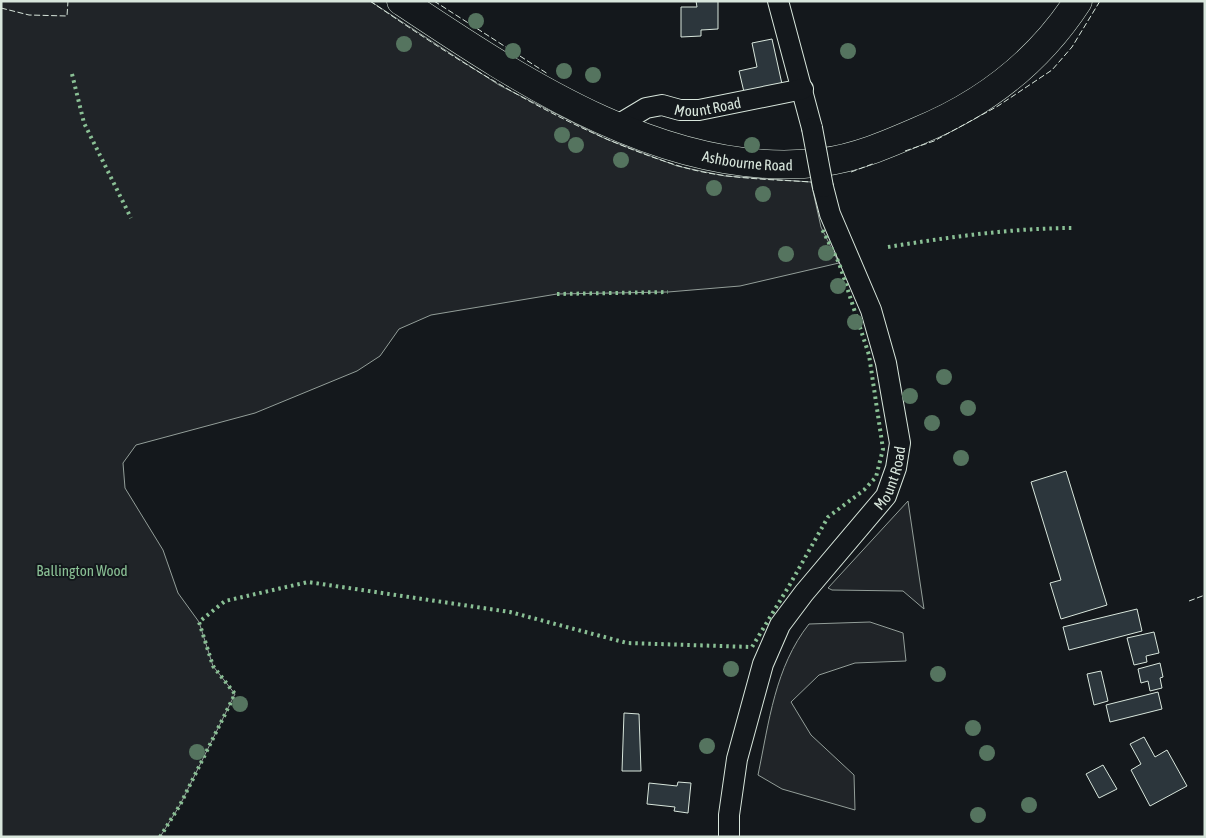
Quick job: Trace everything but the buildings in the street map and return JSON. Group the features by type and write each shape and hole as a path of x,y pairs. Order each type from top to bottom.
{"highway":[{"name":"Ashbourne Road","path":"401,1 530,83 616,126 695,153 732,161 773,165 823,162 854,156 939,123 991,92 1029,61 1059,31 1078,1"}],"street":[{"name":"Mount Road","path":"729,837 729,815 737,759 763,664 780,625 804,593 886,496 896,468 900,443 886,363 871,310 830,214 803,89 778,1"},
{"name":"Mount Road","path":"616,126 646,108 662,105 680,110 699,110 803,89"}],"green space":[{"name":"Ballington Wood","path":"1,1 370,1 499,85 606,139 677,166 725,176 811,182 821,227 839,263 740,286 668,292 557,294 431,315 399,329 380,356 357,371 255,413 136,445 123,463 125,488 163,550 178,593 199,622 213,666 235,694 180,805 160,837 1,837"},
{"path":"908,501 924,609 903,591 832,590 828,588"},
{"path":"870,622 903,633 906,661 855,663 819,675 791,702 811,735 854,775 855,810 782,789 758,775 770,715 781,677 788,658 809,624"}],"hedge":[{"path":"72,74 84,123 131,218"},
{"path":"160,837 180,805 235,694 213,666 199,622 225,601 308,582 510,612 627,643 752,647 828,517 864,490 876,477 883,449 869,355 839,263 821,227"},
{"path":"888,247 1004,231 1075,228"},
{"path":"557,294 668,292"}],"fence":[{"path":"1,8 29,15 67,16 68,1"},
{"path":"370,1 442,49 517,94 555,115 635,151 692,170 709,173 743,178 811,182"},
{"path":"434,1 548,74"},
{"path":"905,151 934,141 998,106 1052,70 1072,47 1100,1"},
{"path":"851,172 875,163"},
{"path":"1189,601 1205,595"}]}
